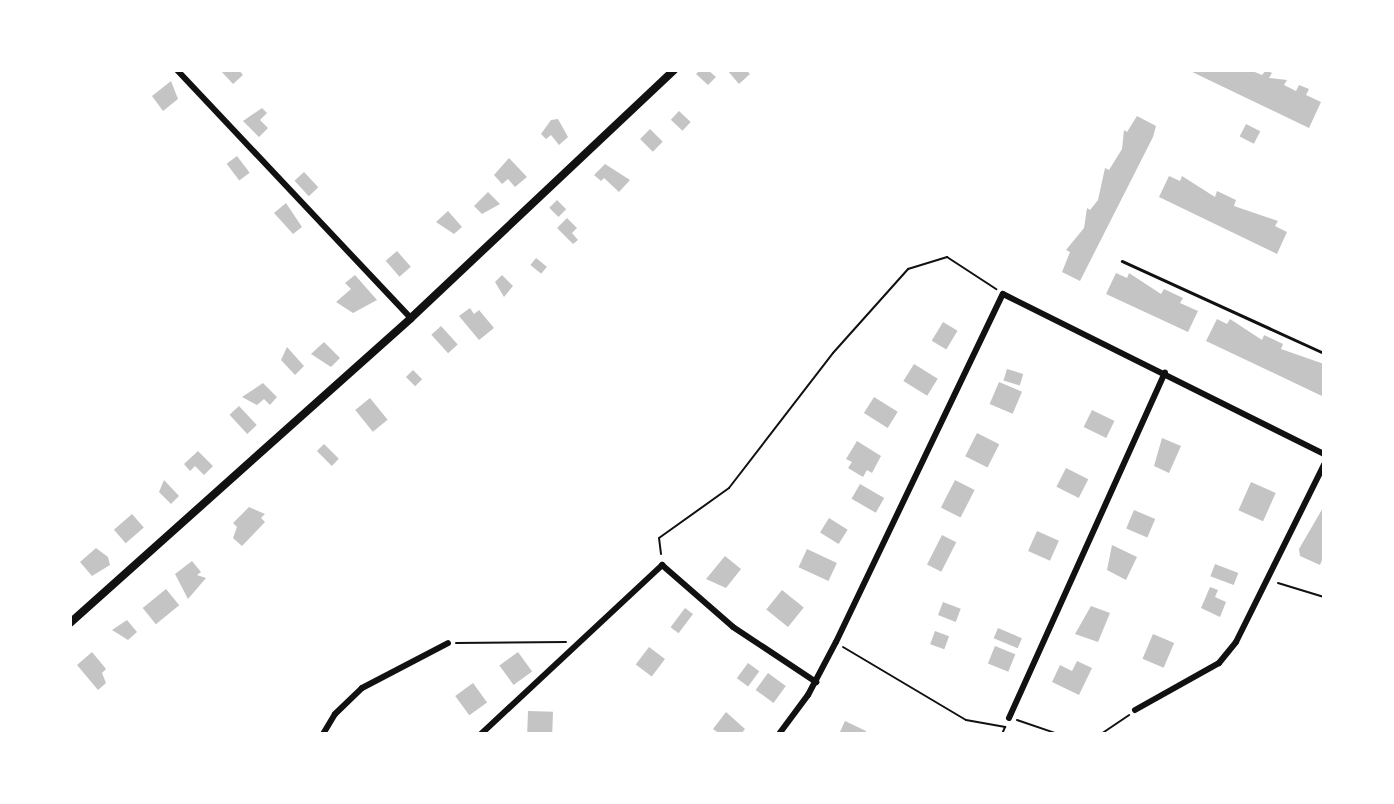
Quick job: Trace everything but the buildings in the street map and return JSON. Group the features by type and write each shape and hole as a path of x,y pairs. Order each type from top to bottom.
{"street":[{"path":"177,70 411,318"},
{"path":"71,621 411,318 674,70"},
{"path":"779,734 816,682 1003,293 1324,454"},
{"path":"1009,718 1165,373"},
{"path":"1135,710 1219,663 1269,580 1324,465"},
{"path":"481,734 662,565 733,627 816,682"},
{"path":"323,734 335,714 362,688 448,643"}],"lane":[{"path":"1122,261 1324,353"}],"path":[{"path":"662,565 659,538 729,488 833,353 908,270 947,257 1003,293"},
{"path":"1269,580 1324,597"},
{"path":"448,643 578,642"},
{"path":"835,642 966,720 1005,727"},
{"path":"1101,734 1135,710"},
{"path":"1002,734 1009,718 1058,734"}]}
